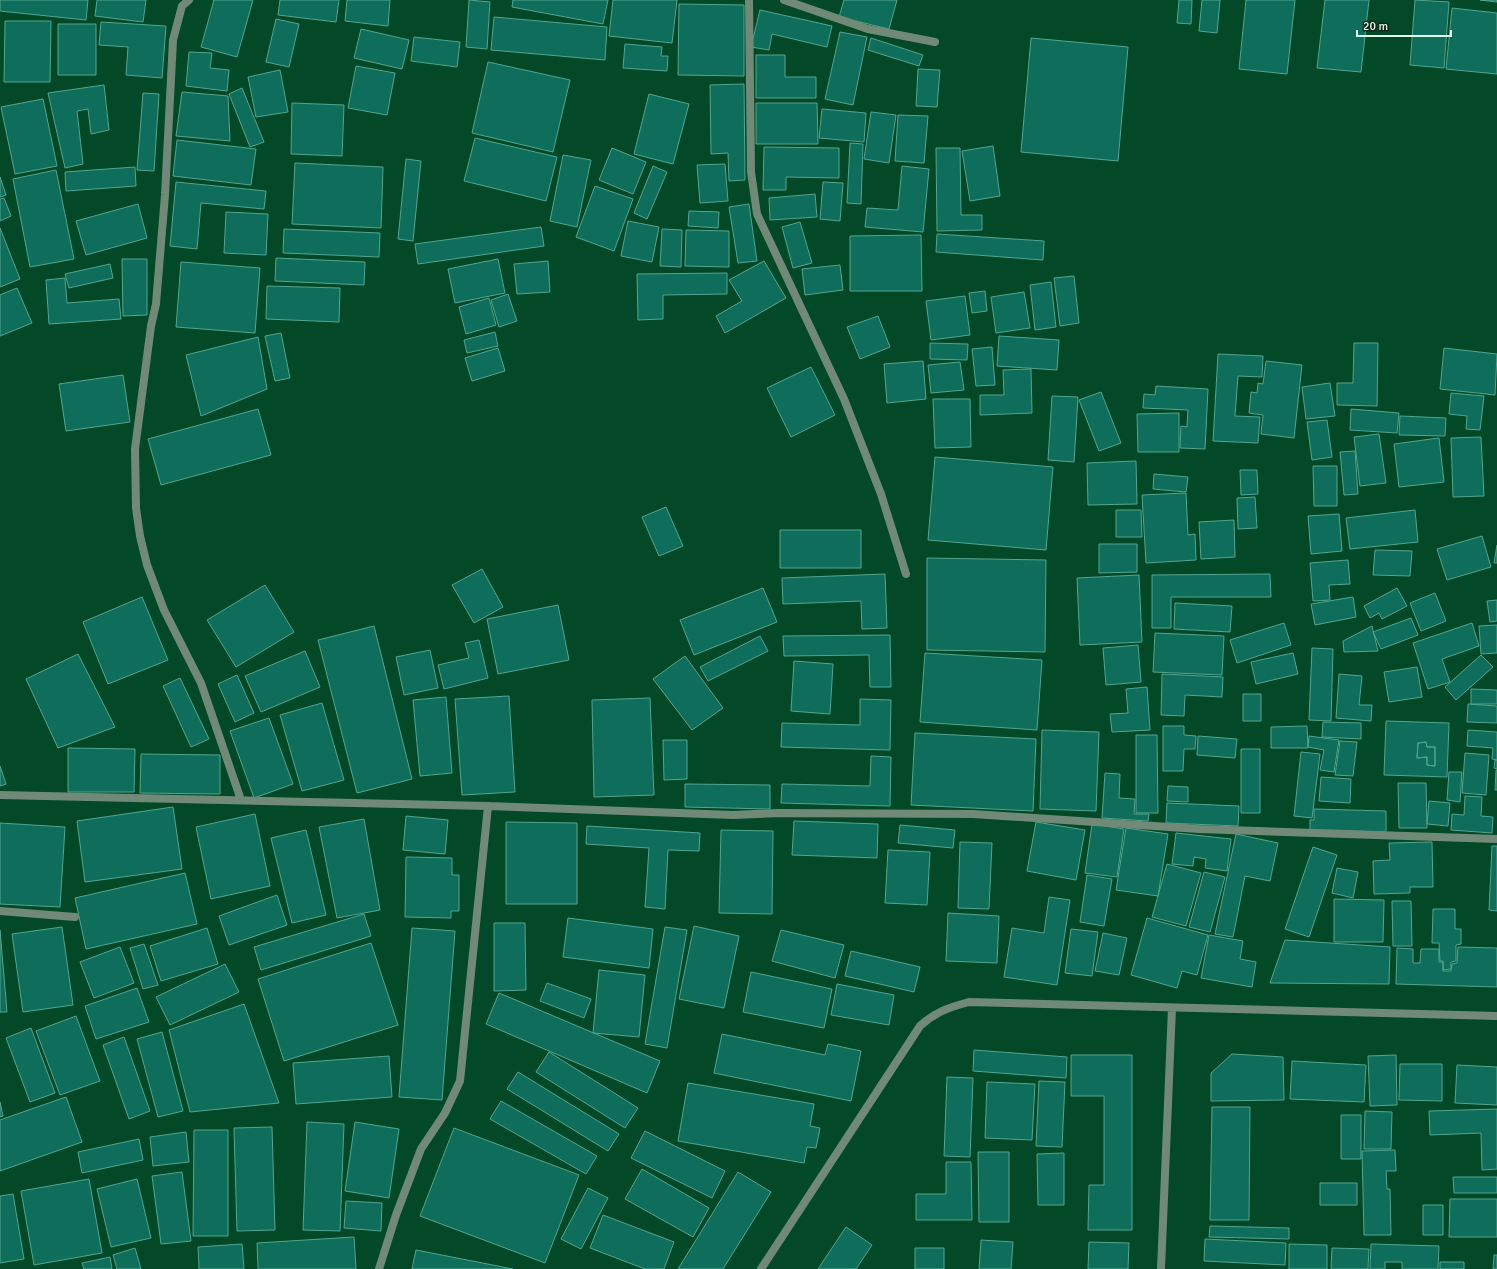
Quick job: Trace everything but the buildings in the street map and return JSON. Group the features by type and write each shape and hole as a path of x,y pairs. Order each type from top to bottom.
{"street":[{"path":"188,0 182,6 173,40 165,195 156,304 150,326 135,449 136,508 140,536 147,565 164,610 201,684 242,800"},
{"path":"749,0 751,172 757,214 844,399 881,494 906,574"},
{"path":"784,0 806,6 868,29 935,42"},
{"path":"0,795 488,806 733,814 973,814 1199,828 1497,839"},
{"path":"379,1269 396,1215 421,1150 445,1113 460,1081 488,806"},
{"path":"0,911 75,917"},
{"path":"761,1269 920,1026 931,1016 943,1009 969,1002 1497,1016"},
{"path":"1161,1269 1172,1008"}]}
